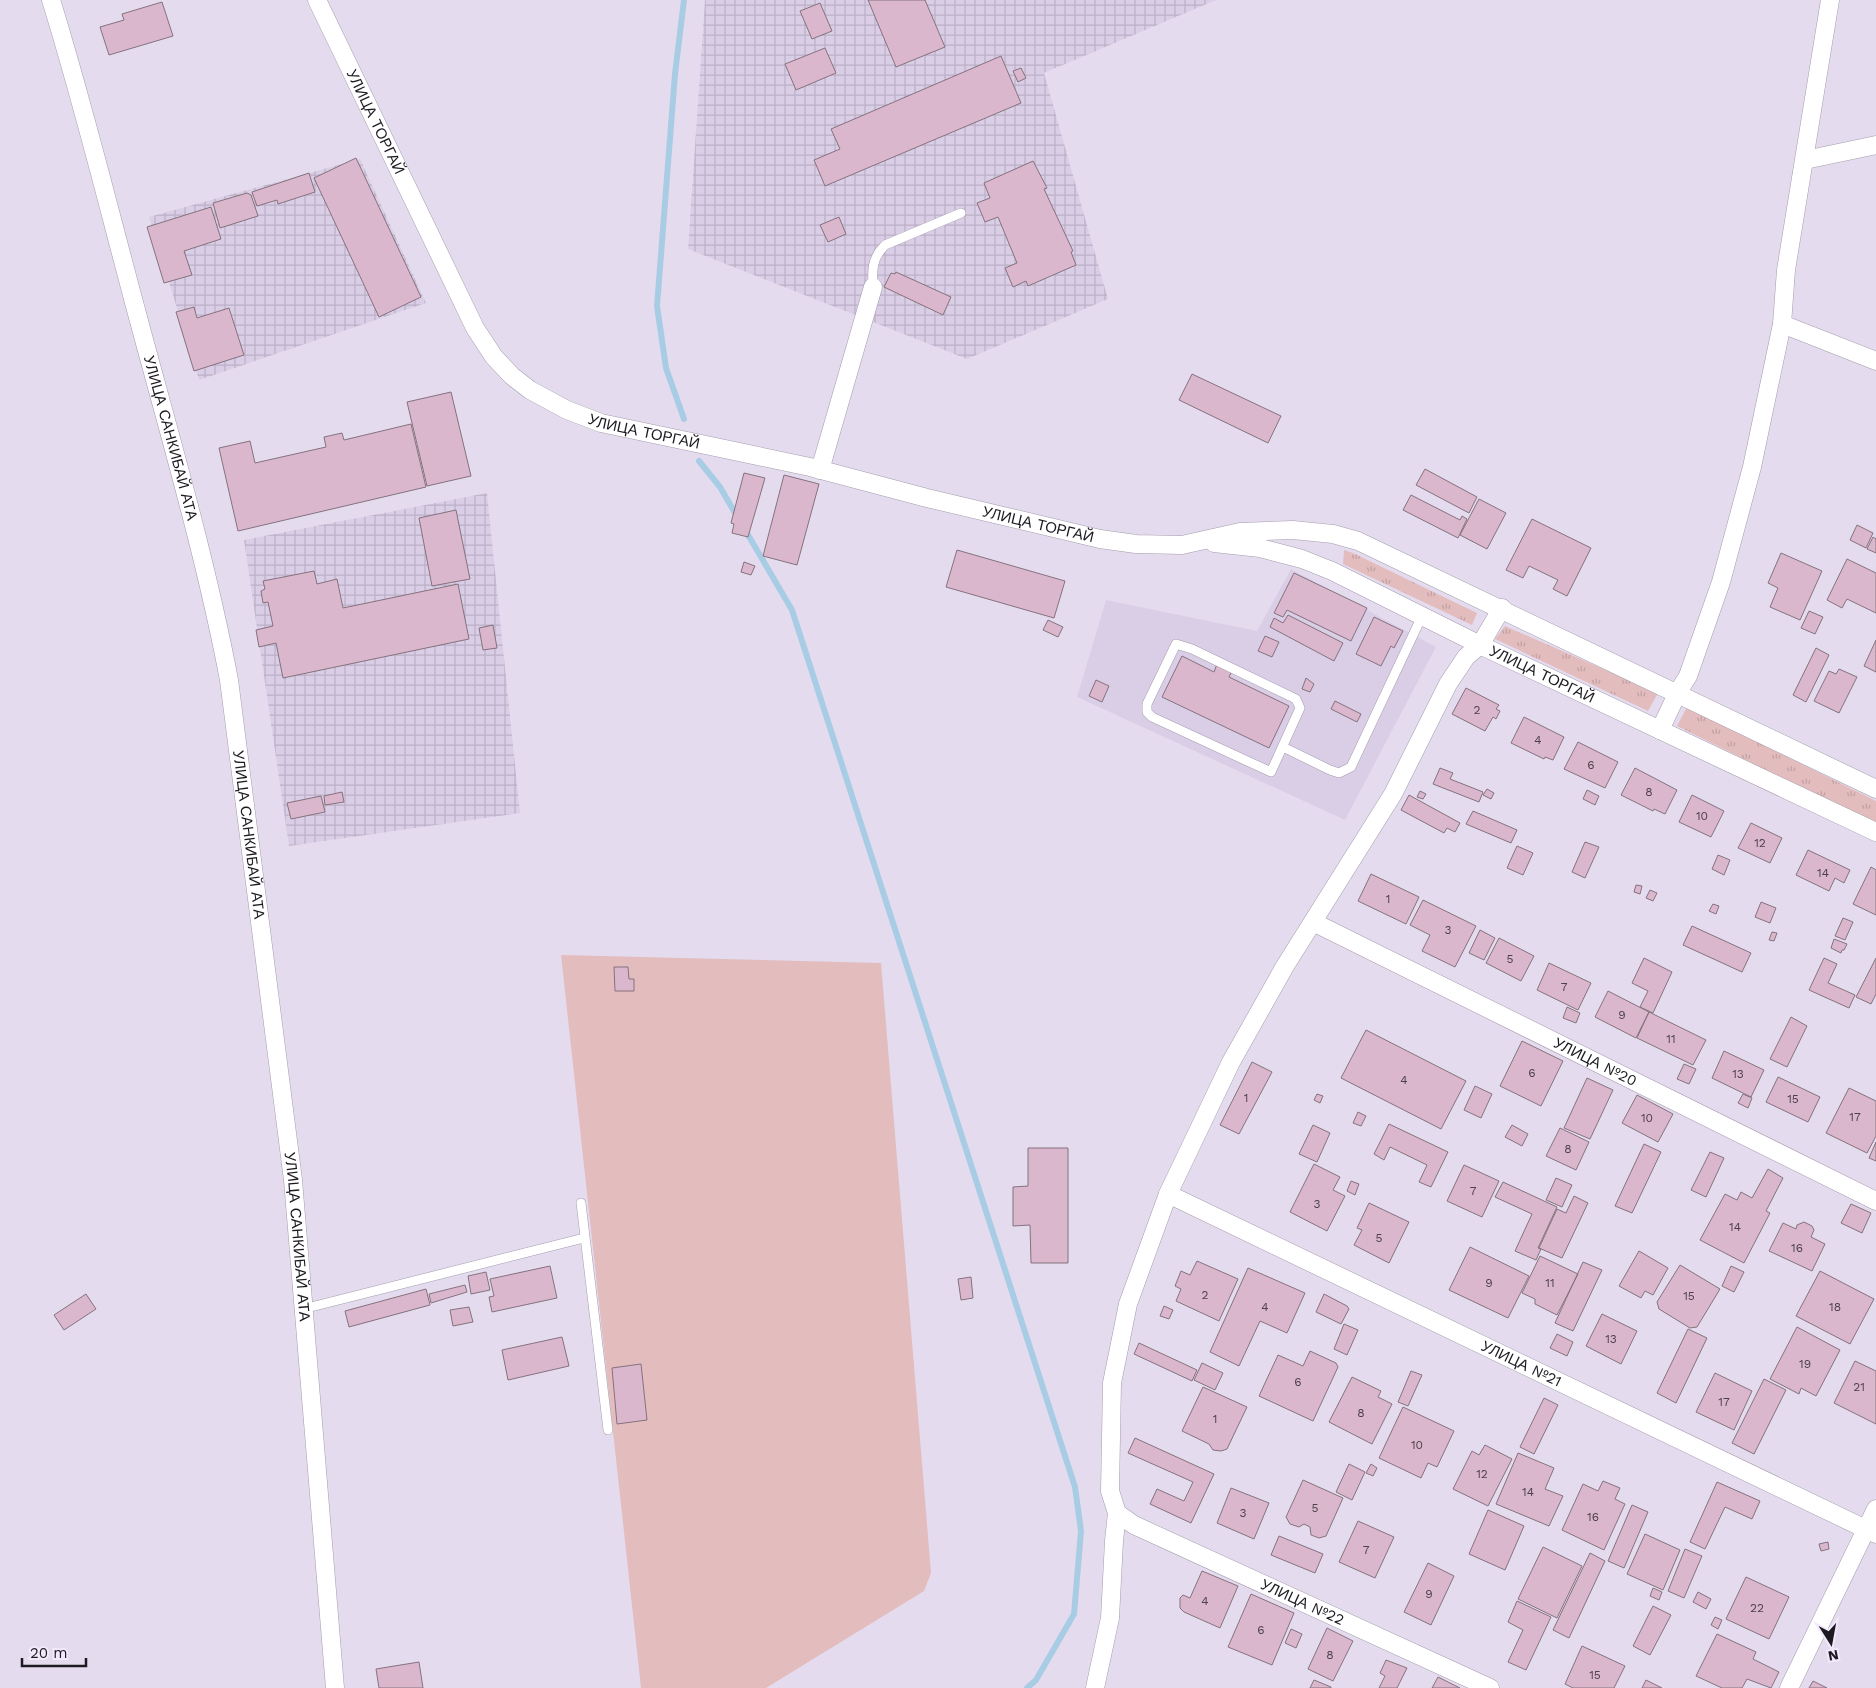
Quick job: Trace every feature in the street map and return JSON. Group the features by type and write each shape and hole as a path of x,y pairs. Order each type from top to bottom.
{"street":[{"name":"УЛИЦА САНКИБАЙ АТА","path":"51,0 93,144 216,611 229,680 293,1180 302,1309 336,1688"},
{"name":"УЛИЦА ТОРГАЙ","path":"317,0 475,328 494,357 512,376 530,390 567,410 601,423 820,470 926,498 1100,539 1145,544 1201,542 1260,548 1302,559 1332,571 1480,645 1876,832"},
{"path":"1660,730 1678,692 1688,676 1721,582 1752,467 1782,324 1786,270 1830,0"},
{"path":"1805,160 1876,145"},
{"path":"820,470 873,287"},
{"path":"1782,324 1876,361"},
{"name":"УЛИЦА ТОРГАЙ","path":"1201,542 1218,536 1258,530 1293,530 1333,534 1358,540 1678,692 1876,789"},
{"path":"1095,1688 1110,1618 1114,1540 1118,1513 1110,1490 1112,1383 1128,1304 1168,1194 1231,1062 1285,966 1393,794 1448,684 1466,657 1480,645 1502,608"},
{"name":"УЛИЦА №20","path":"1313,922 1876,1201"},
{"name":"УЛИЦА №21","path":"1168,1194 1871,1531"},
{"path":"1789,1688 1871,1531 1876,1509"},
{"name":"УЛИЦА №22","path":"1118,1513 1134,1525 1490,1688"}],"lane":[{"path":"873,287 872,270 875,255 885,245 961,213"},
{"path":"1283,747 1339,773 1351,767 1422,616"},
{"path":"1176,644 1192,648 1296,699 1300,708 1283,747 1271,772 1152,717 1147,712 1147,704 1176,644"},
{"path":"581,1203 608,1430"},
{"path":"302,1309 584,1238"}],"shaded area":[{"path":"705,0 1216,0 1044,73 1108,299 967,359 688,249"},
{"path":"360,159 426,303 199,380 149,217"},
{"path":"487,493 520,813 289,846 244,540"},
{"path":"1291,569 1436,647 1345,820 1077,697 1106,600 1257,631"}],"green space":[{"path":"1344,550 1477,613 1472,625 1343,564"},
{"path":"1505,626 1658,693 1648,711 1495,639"},
{"path":"1687,707 1876,801 1876,824 1677,726"},
{"path":"561,955 881,963 931,1573 924,1591 766,1688 641,1688"}],"building":[{"path":"868,0 925,0 945,47 896,67"},
{"path":"162,2 173,36 109,55 100,27 124,20 122,14"},
{"path":"820,3 832,31 812,39 800,11"},
{"path":"825,48 836,73 796,90 785,64"},
{"path":"1001,56 1021,103 825,186 814,160 840,149 831,129"},
{"path":"1021,68 1026,78 1018,82 1013,71"},
{"path":"356,158 421,297 379,317 314,178"},
{"path":"1033,161 1047,188 1044,189 1073,251 1071,252 1076,265 1028,286 1026,281 1013,287 1005,268 1017,263 998,217 985,222 977,203 990,198 984,183"},
{"path":"309,173 315,192 278,204 277,200 257,206 252,192"},
{"path":"247,193 251,195 258,216 220,228 213,203"},
{"path":"211,207 221,239 184,251 192,275 164,283 147,227"},
{"path":"839,217 846,234 828,242 820,225"},
{"path":"896,272 951,297 943,315 884,287 891,273 895,274"},
{"path":"194,307 197,318 229,308 244,355 194,371 176,312"},
{"path":"1192,374 1281,416 1268,443 1179,400"},
{"path":"451,392 471,476 427,486 407,402"},
{"path":"411,424 426,487 238,531 219,448 250,441 255,463 326,447 324,437 342,433 344,440"},
{"path":"1425,469 1477,497 1469,513 1416,485"},
{"path":"744,473 765,478 748,537 732,533 734,524 731,523"},
{"path":"784,475 819,484 797,565 763,556"},
{"path":"1411,495 1460,520 1462,516 1467,519 1458,538 1403,510"},
{"path":"1479,499 1506,513 1487,549 1460,535"},
{"path":"456,510 470,579 432,586 419,518"},
{"path":"1532,519 1591,548 1567,596 1553,589 1558,580 1529,566 1523,578 1506,570"},
{"path":"1857,525 1873,533 1866,548 1850,540"},
{"path":"1873,537 1876,539 1876,553 1867,549"},
{"path":"957,550 1065,581 1054,618 946,587"},
{"path":"1781,553 1822,571 1800,620 1770,607 1778,588 1768,583"},
{"path":"1847,559 1876,573 1876,613 1847,599 1842,608 1827,600"},
{"path":"744,562 755,566 751,575 741,572"},
{"path":"314,571 317,584 337,579 343,608 458,584 469,639 283,678 276,643 259,647 256,630 273,626 268,602 263,603 261,591 265,589 263,581"},
{"path":"1294,573 1367,608 1351,641 1287,610 1283,617 1274,613"},
{"path":"1809,611 1823,617 1815,634 1801,628"},
{"path":"1288,615 1343,643 1334,661 1270,627 1274,618 1283,623"},
{"path":"1374,617 1403,631 1394,648 1391,646 1381,666 1356,654"},
{"path":"1048,620 1063,627 1058,637 1043,630"},
{"path":"493,625 497,648 483,650 479,628"},
{"path":"1265,636 1279,642 1272,657 1258,651"},
{"path":"1876,640 1876,672 1864,666"},
{"path":"1816,648 1829,655 1806,702 1793,695"},
{"path":"1182,656 1214,672 1217,664 1232,671 1229,677 1289,706 1269,748 1162,697"},
{"path":"1839,669 1857,677 1839,713 1814,701 1829,671 1836,674"},
{"path":"1306,678 1314,684 1310,692 1302,689"},
{"path":"1096,680 1109,686 1102,702 1089,696"},
{"path":"1466,688 1499,705 1496,709 1500,711 1496,719 1493,717 1485,731 1452,714"},
{"path":"1335,701 1361,714 1357,722 1331,709"},
{"path":"1524,717 1564,737 1553,760 1545,757 1544,759 1511,743"},
{"path":"1578,742 1618,762 1605,788 1564,769"},
{"path":"1440,768 1453,773 1450,779 1483,792 1479,802 1433,784"},
{"path":"1635,768 1677,790 1665,814 1654,809 1653,811 1621,795"},
{"path":"1487,789 1494,793 1491,799 1483,795"},
{"path":"1587,790 1599,796 1595,805 1583,799"},
{"path":"1420,791 1426,794 1423,799 1417,797"},
{"path":"342,792 344,802 325,805 324,796"},
{"path":"1409,795 1460,823 1455,832 1447,828 1444,833 1401,810"},
{"path":"1692,795 1724,811 1711,837 1679,822"},
{"path":"321,796 325,812 291,819 287,803"},
{"path":"1473,811 1517,830 1511,843 1466,824"},
{"path":"1751,823 1782,838 1770,863 1738,848"},
{"path":"1585,842 1599,847 1585,878 1572,872"},
{"path":"1517,846 1533,853 1523,875 1507,868"},
{"path":"1808,850 1850,870 1844,883 1835,878 1829,891 1796,875"},
{"path":"1718,855 1730,860 1724,875 1712,869"},
{"path":"1871,867 1876,870 1876,915 1853,904"},
{"path":"1371,874 1419,897 1406,924 1358,901"},
{"path":"1636,885 1642,886 1640,894 1634,892"},
{"path":"1650,890 1657,893 1653,901 1646,898"},
{"path":"1423,900 1476,926 1455,967 1422,951 1430,935 1410,925"},
{"path":"1761,902 1776,908 1770,923 1755,917"},
{"path":"1713,904 1719,906 1716,914 1709,911"},
{"path":"1843,918 1853,922 1845,940 1835,936"},
{"path":"1692,926 1751,953 1742,972 1683,945"},
{"path":"1480,930 1495,938 1484,960 1469,953"},
{"path":"1772,932 1777,933 1774,941 1769,940"},
{"path":"1499,938 1534,956 1521,981 1486,963"},
{"path":"1834,939 1847,944 1841,953 1831,948"},
{"path":"1644,958 1672,972 1653,1013 1640,1007 1648,991 1632,983"},
{"path":"1824,958 1837,964 1828,983 1855,995 1849,1008 1809,990"},
{"path":"1876,958 1876,994 1871,1004 1856,997"},
{"path":"1549,963 1591,983 1578,1010 1537,990"},
{"path":"614,967 628,967 629,979 634,979 634,991 615,991"},
{"path":"1608,991 1649,1012 1636,1038 1595,1017"},
{"path":"1567,1007 1580,1013 1576,1023 1563,1018"},
{"path":"1649,1012 1706,1040 1693,1065 1637,1038"},
{"path":"1791,1017 1807,1026 1787,1067 1770,1059"},
{"path":"1366,1030 1466,1081 1441,1129 1341,1078"},
{"path":"1522,1041 1563,1061 1541,1106 1500,1086"},
{"path":"1724,1051 1764,1070 1751,1097 1712,1078"},
{"path":"1252,1062 1272,1072 1239,1134 1220,1125"},
{"path":"1684,1064 1696,1069 1689,1084 1677,1079"},
{"path":"1778,1077 1820,1097 1808,1122 1766,1102"},
{"path":"1587,1078 1613,1090 1590,1139 1564,1128"},
{"path":"1475,1086 1492,1094 1481,1118 1464,1110"},
{"path":"1849,1088 1876,1101 1876,1136 1867,1153 1826,1133"},
{"path":"1317,1094 1323,1096 1320,1103 1314,1100"},
{"path":"1743,1094 1752,1098 1748,1108 1738,1103"},
{"path":"1637,1095 1673,1114 1658,1142 1622,1123"},
{"path":"1358,1112 1366,1116 1361,1126 1353,1123"},
{"path":"1389,1124 1448,1152 1431,1187 1419,1182 1427,1165 1390,1147 1384,1160 1374,1154"},
{"path":"1313,1125 1330,1133 1317,1162 1299,1154"},
{"path":"1512,1125 1528,1134 1522,1146 1505,1137"},
{"path":"1560,1128 1589,1142 1576,1170 1546,1156"},
{"path":"1876,1142 1876,1161 1869,1158"},
{"path":"1644,1144 1661,1152 1632,1213 1615,1206"},
{"path":"1028,1148 1068,1148 1068,1263 1031,1263 1030,1225 1013,1226 1013,1187 1028,1186"},
{"path":"1710,1152 1724,1158 1706,1197 1691,1190"},
{"path":"1314,1164 1340,1177 1333,1190 1345,1196 1327,1231 1290,1212"},
{"path":"1464,1165 1499,1181 1482,1217 1447,1201"},
{"path":"1768,1169 1783,1178 1766,1211 1770,1213 1744,1263 1700,1240 1725,1194 1737,1200 1741,1192 1752,1198"},
{"path":"1556,1178 1572,1185 1562,1207 1546,1200"},
{"path":"1351,1181 1359,1184 1355,1195 1347,1191"},
{"path":"1503,1182 1557,1207 1538,1248 1541,1249 1536,1260 1515,1251 1532,1214 1495,1197"},
{"path":"1574,1196 1588,1203 1562,1258 1539,1248 1557,1209 1566,1213"},
{"path":"1369,1203 1409,1222 1389,1263 1354,1245 1362,1230 1357,1228"},
{"path":"1851,1204 1871,1213 1862,1233 1841,1223"},
{"path":"1804,1222 1812,1226 1814,1230 1811,1237 1825,1244 1812,1271 1769,1251 1783,1223 1796,1229 1797,1225"},
{"path":"1470,1247 1529,1276 1508,1318 1449,1290"},
{"path":"1639,1251 1668,1268 1653,1295 1645,1291 1641,1298 1619,1286"},
{"path":"1540,1256 1578,1274 1557,1315 1535,1304 1535,1299 1522,1293"},
{"path":"1197,1261 1238,1279 1219,1321 1176,1301 1181,1289 1175,1286 1181,1271 1190,1275"},
{"path":"1583,1262 1602,1270 1573,1331 1555,1323"},
{"path":"1680,1265 1720,1289 1697,1327 1690,1328 1659,1309 1657,1302"},
{"path":"550,1266 557,1298 492,1312 489,1297 494,1296 490,1279"},
{"path":"1731,1266 1744,1272 1734,1292 1722,1286"},
{"path":"1248,1268 1305,1293 1287,1333 1260,1321 1239,1366 1210,1352"},
{"path":"1820,1271 1874,1299 1850,1344 1796,1316"},
{"path":"486,1272 490,1290 471,1294 468,1276"},
{"path":"971,1277 973,1298 961,1300 958,1279"},
{"path":"465,1285 467,1292 431,1303 429,1294"},
{"path":"426,1289 430,1305 349,1327 345,1311"},
{"path":"86,1294 96,1309 64,1330 54,1315"},
{"path":"1324,1294 1347,1306 1349,1309 1341,1324 1316,1312"},
{"path":"1164,1306 1173,1310 1169,1319 1160,1316"},
{"path":"469,1307 473,1322 453,1326 450,1310"},
{"path":"1602,1314 1637,1331 1621,1364 1586,1346"},
{"path":"1344,1324 1358,1330 1347,1355 1334,1349"},
{"path":"1797,1327 1840,1350 1816,1396 1801,1388 1799,1394 1770,1379"},
{"path":"1688,1329 1707,1338 1676,1403 1657,1393"},
{"path":"1557,1334 1573,1342 1567,1356 1550,1348"},
{"path":"562,1337 569,1366 508,1380 502,1350"},
{"path":"1139,1343 1197,1370 1192,1381 1134,1354"},
{"path":"1310,1351 1336,1363 1338,1367 1313,1421 1259,1396 1278,1355 1303,1366"},
{"path":"1855,1361 1876,1371 1876,1424 1834,1403"},
{"path":"1202,1363 1223,1373 1215,1390 1194,1380"},
{"path":"641,1364 647,1420 617,1424 612,1368"},
{"path":"1411,1371 1422,1375 1408,1406 1398,1402"},
{"path":"1715,1373 1752,1391 1734,1430 1696,1412"},
{"path":"1352,1377 1381,1391 1378,1397 1392,1404 1372,1444 1329,1422"},
{"path":"1764,1379 1786,1390 1754,1454 1732,1443"},
{"path":"1203,1387 1247,1407 1227,1449 1221,1451 1213,1450 1209,1444 1182,1431"},
{"path":"1544,1398 1558,1405 1534,1454 1520,1447"},
{"path":"1403,1407 1454,1431 1437,1467 1428,1463 1421,1478 1379,1458"},
{"path":"1135,1438 1214,1474 1191,1523 1150,1504 1157,1489 1184,1501 1193,1482 1128,1453"},
{"path":"1485,1445 1512,1459 1488,1506 1453,1489 1472,1451 1479,1455"},
{"path":"1518,1453 1554,1468 1545,1489 1563,1496 1549,1526 1496,1504"},
{"path":"1349,1464 1365,1472 1352,1500 1336,1492"},
{"path":"1371,1464 1377,1468 1373,1476 1366,1473"},
{"path":"1303,1480 1343,1498 1326,1536 1319,1538 1311,1535 1310,1527 1304,1524 1299,1527 1290,1524 1286,1517"},
{"path":"1603,1481 1620,1488 1615,1499 1625,1504 1604,1550 1562,1530 1583,1484 1598,1491"},
{"path":"1717,1482 1760,1501 1752,1519 1725,1507 1705,1549 1690,1542"},
{"path":"1231,1488 1269,1503 1254,1539 1217,1523"},
{"path":"1632,1505 1648,1512 1624,1568 1608,1561"},
{"path":"1488,1510 1524,1526 1505,1570 1469,1554"},
{"path":"1358,1521 1394,1537 1375,1578 1339,1562"},
{"path":"1645,1534 1680,1550 1663,1590 1627,1574"},
{"path":"1279,1536 1323,1554 1315,1573 1271,1555"},
{"path":"1828,1542 1829,1549 1821,1551 1819,1544"},
{"path":"1543,1547 1582,1566 1557,1618 1518,1599"},
{"path":"1685,1549 1702,1556 1684,1598 1668,1591"},
{"path":"1590,1553 1605,1561 1569,1638 1553,1630"},
{"path":"1428,1563 1454,1576 1431,1625 1404,1612"},
{"path":"1202,1571 1238,1586 1220,1628 1184,1612 1180,1608 1180,1598 1183,1595 1190,1598"},
{"path":"1746,1577 1789,1597 1769,1639 1726,1619"},
{"path":"1653,1588 1662,1592 1659,1600 1650,1596"},
{"path":"1698,1592 1711,1599 1706,1609 1693,1602"},
{"path":"1251,1594 1294,1613 1272,1665 1228,1647"},
{"path":"1517,1601 1551,1617 1526,1670 1508,1662 1523,1630 1508,1622"},
{"path":"1653,1606 1671,1615 1650,1655 1633,1646"},
{"path":"1715,1617 1722,1620 1718,1629 1711,1625"},
{"path":"1327,1628 1353,1641 1333,1681 1308,1669"},
{"path":"1291,1629 1302,1634 1296,1648 1285,1643"},
{"path":"1717,1634 1756,1652 1753,1659 1779,1672 1771,1688 1747,1679 1742,1688 1722,1688 1696,1676"},
{"path":"1582,1646 1625,1666 1614,1688 1573,1688 1565,1684"},
{"path":"1386,1660 1407,1668 1397,1688 1379,1688 1385,1676 1380,1673"},
{"path":"419,1662 423,1688 379,1688 376,1669"},
{"path":"1438,1677 1460,1688 1432,1688"},
{"path":"1314,1680 1331,1687 1331,1688 1310,1688"},
{"path":"1646,1680 1662,1688 1642,1688"},
{"path":"1813,1681 1827,1688 1809,1688"}],"waterway":[{"path":"684,0 675,74 657,306 666,368 684,419"},
{"path":"699,461 720,487 738,518"},
{"path":"744,528 792,610 1075,1487 1081,1531 1074,1614 1036,1680 1027,1688"}]}
